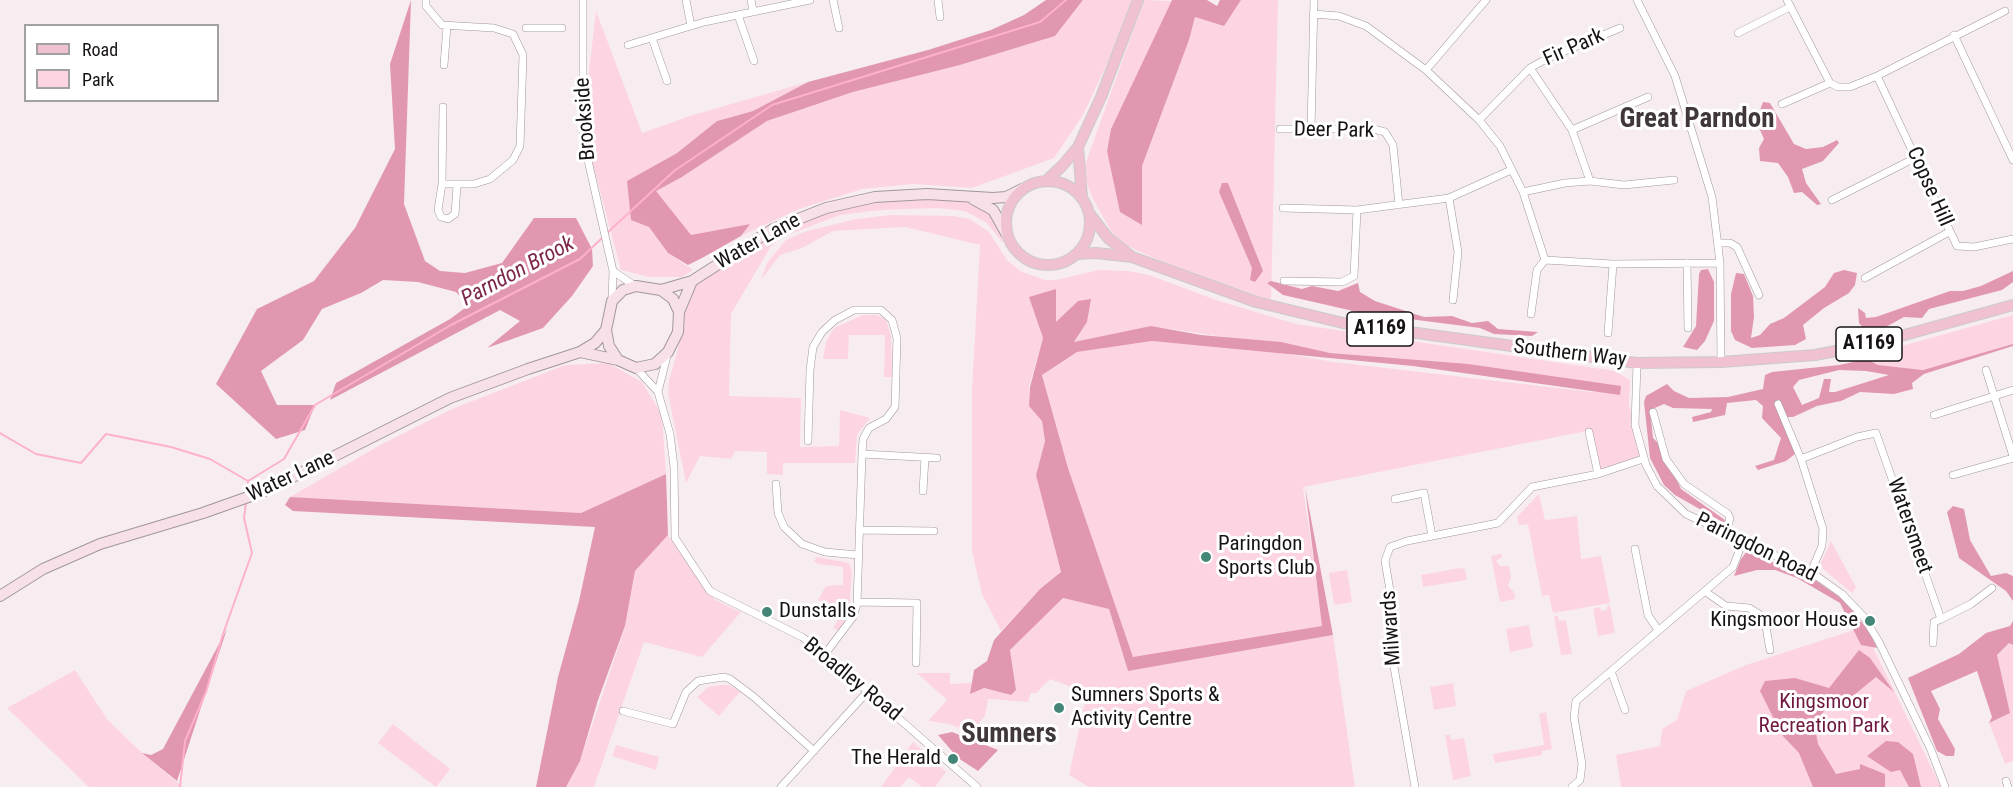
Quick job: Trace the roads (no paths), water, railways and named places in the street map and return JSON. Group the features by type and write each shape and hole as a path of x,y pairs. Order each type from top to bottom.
{"main road":[{"path":"1078,147 1078,174 1082,198 1089,213 1088,237 1077,254 1060,264 1036,264 1016,251 1006,232 1006,213 1012,199 1022,189 1046,181 1078,147 1101,97 1138,0"},
{"path":"1046,181 1067,186 1082,198"},
{"name":"Water Lane","path":"661,290 692,281 773,230 826,208 875,197 927,194 1006,197 1022,189"},
{"name":"Water Lane","path":"970,197 993,210 1006,232"},
{"name":"Southern Way","path":"1089,213 1108,238 1132,257"},
{"name":"Southern Way","path":"1077,254 1096,253 1132,257 1256,302 1315,318 1637,363 1721,363 1815,355 1872,344 2013,305"},
{"name":"Water Lane","path":"679,312 692,281"},
{"path":"580,352 618,360 636,368 655,364 668,352 678,332 679,312 673,298 661,290 636,286 623,290 612,301 606,330 609,346 618,360"},
{"name":"Water Lane","path":"0,596 67,557 100,544 251,497 314,468 450,398 580,352 595,343 606,330"}],"street":[{"path":"426,0 426,6 436,20 447,26 495,28 513,34 523,55 520,146 513,160 490,179 457,186 442,184"},
{"name":"Brookside","path":"583,0 583,138 613,271 612,301"},
{"path":"686,0 691,26"},
{"path":"751,0 753,11"},
{"path":"628,45 691,26 810,0"},
{"path":"833,0 839,28"},
{"path":"938,0 940,17"},
{"path":"1311,129 1314,0"},
{"path":"1426,70 1486,0"},
{"path":"1637,0 1675,76 1690,117 1714,207 1720,263 1721,363"},
{"path":"1738,33 1789,3 1830,83 1838,87 1850,87 1877,76 2005,11"},
{"path":"1313,14 1339,16 1366,26 1426,70 1479,120 1500,146 1522,192 1545,260"},
{"path":"738,15 754,61"},
{"path":"444,65 447,26"},
{"path":"526,28 562,28"},
{"name":"Fir Park","path":"1479,120 1530,68 1548,58 1620,28"},
{"path":"1954,36 2013,160"},
{"path":"652,38 667,81"},
{"name":"Fir Park","path":"1530,68 1572,130 1590,181"},
{"name":"Copse Hill","path":"1877,76 1957,246 1964,248 2013,239"},
{"path":"1782,104 1830,83"},
{"path":"1572,130 1648,97"},
{"path":"443,107 442,184 438,210 441,217 448,219 454,214 457,186"},
{"name":"Deer Park","path":"1280,129 1373,129 1385,132 1393,145 1399,205"},
{"path":"1832,200 1917,157"},
{"path":"1283,208 1357,210 1449,198 1511,170"},
{"path":"1522,192 1565,183 1590,181 1624,185 1674,180"},
{"path":"1449,198 1458,252 1453,300"},
{"path":"1284,281 1342,282 1354,276 1357,210"},
{"path":"1865,278 1949,232"},
{"path":"1719,243 1730,243 1737,247 1759,295"},
{"path":"1545,260 1613,264 1720,263"},
{"path":"1531,314 1537,270 1545,260"},
{"path":"1687,263 1688,328"},
{"path":"1608,333 1613,264"},
{"path":"613,271 636,286"},
{"path":"808,441 813,347 822,332 835,320 854,310 881,310 891,320 897,338 895,407 886,419 869,428 863,439 857,602 853,617 825,654"},
{"name":"Broadley Road","path":"668,352 658,392 672,452 675,538 710,591 802,637 825,654 977,787"},
{"name":"Paringdon Road","path":"1637,363 1635,425 1643,459 1657,486 1686,514 1811,572 1842,594 1863,616 1880,642 1931,750 1945,787"},
{"name":"Broadley Road","path":"636,368 658,392"},
{"path":"1953,475 2013,457 1986,370"},
{"path":"1934,415 2013,390"},
{"path":"1778,404 1801,459 1824,529 1822,546 1811,572"},
{"path":"1653,412 1666,459 1684,484 1728,514 1730,519 1725,534"},
{"path":"1801,459 1857,437 1886,429"},
{"path":"1589,432 1598,474"},
{"name":"Watersmeet","path":"1876,433 1941,620"},
{"path":"862,454 937,458"},
{"path":"923,491 925,458"},
{"name":"Milwards","path":"1415,787 1390,649 1394,614 1385,561 1390,547 1498,523 1532,487 1598,474 1643,459"},
{"path":"776,484 781,520 802,544 825,552 858,555"},
{"path":"1395,499 1424,493 1432,536"},
{"path":"860,530 934,531"},
{"path":"1572,787 1580,780 1582,764 1574,717 1576,700 1733,567 1743,542"},
{"path":"1635,549 1648,615 1658,630"},
{"path":"1933,643 1934,622 1971,604 1992,588"},
{"path":"1706,592 1726,606 1749,608 1759,614 1765,621 1770,650"},
{"path":"857,602 917,603 916,663"},
{"path":"1611,671 1625,710"},
{"path":"623,711 673,724 686,692 698,681 724,677 754,697 814,751"},
{"path":"781,787 868,691"}],"waterway":[{"name":"Parndon Brook","path":"606,234 674,171 772,105 1040,22 1066,0"},
{"name":"Parndon Brook","path":"0,433 36,454 81,463 106,434 171,447 210,459 248,481 284,459 315,405 451,325 580,259 602,238"},
{"path":"247,494 248,482"},
{"path":"180,787 185,741 206,692 223,634 252,553 244,518 246,503"}],"place":[{"name":"Paringdon Sports Club","path":"1206,557"},
{"name":"Dunstalls","path":"767,612"},
{"name":"Kingsmoor House","path":"1870,621"},
{"name":"Sumners Sports & Activity Centre","path":"1059,708"},
{"name":"The Herald","path":"953,759"}],"district":[{"name":"Great Parndon","path":"1697,120"},
{"name":"Sumners","path":"1009,735"}],"park label":[{"name":"Kingsmoor Recreation Park","path":"1824,715"}]}
